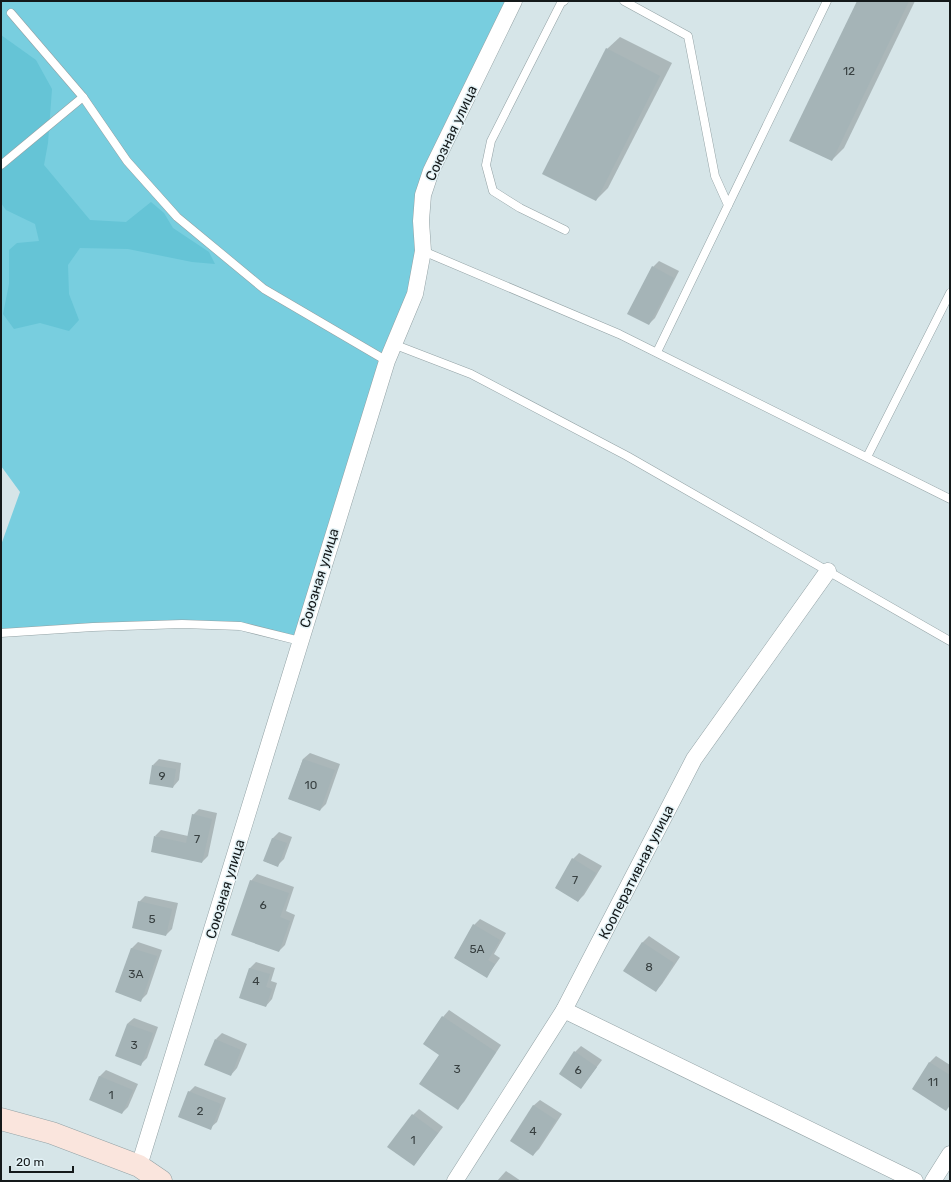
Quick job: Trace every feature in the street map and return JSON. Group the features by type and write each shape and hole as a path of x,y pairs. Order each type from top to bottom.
{"main road":[{"path":"1,1119 52,1133 139,1166 161,1181"}],"street":[{"name":"Союзная улица","path":"139,1166 238,850 300,641 387,361 415,294 422,251 421,221 423,195 431,171 514,1"},
{"name":"Кооперативная улица","path":"455,1181 564,1010 694,759 828,571"},
{"path":"564,1010 915,1181"},
{"path":"932,1181 950,1154"}],"lane":[{"path":"564,1 561,3 491,141 486,165 493,192 520,208 565,230"},
{"path":"624,1 688,36 715,176 728,205"},
{"path":"657,352 827,1"},
{"path":"11,13 83,97 127,161 177,217 264,289 387,361"},
{"path":"1,165 83,97"},
{"path":"422,251 619,334 950,499"},
{"path":"867,457 950,293"},
{"path":"393,344 471,374 627,456 950,641"},
{"path":"1,633 160,625 240,626 300,641"}],"shaded area":[{"path":"1,1 514,1 431,171 423,251 300,641 240,626 1,633 1,545 20,492 1,466"},
{"path":"1,35 36,60 52,89 48,143 44,165 90,220 126,222 151,202 164,213 173,228 209,252 215,264 192,262 128,249 80,248 68,265 69,294 79,320 69,331 40,323 14,329 3,314 9,284 9,250 17,243 39,241 35,224 6,210 1,203"}],"building":[{"path":"857,1 909,1 832,161 789,141"},
{"path":"606,48 660,76 596,201 542,174"},
{"path":"652,266 674,278 649,325 627,314"},
{"path":"303,759 335,770 320,811 288,799"},
{"path":"152,765 176,769 173,788 149,784"},
{"path":"192,814 212,819 202,863 151,852 154,836 186,843"},
{"path":"272,838 287,843 278,867 263,861"},
{"path":"572,858 596,873 578,902 555,888"},
{"path":"250,880 289,893 280,917 290,921 279,952 231,935"},
{"path":"138,901 172,909 166,936 132,928"},
{"path":"473,924 500,940 488,960 495,964 487,978 454,958"},
{"path":"642,942 674,963 656,992 623,971"},
{"path":"131,948 157,956 141,1002 115,992"},
{"path":"249,968 270,974 266,987 272,989 266,1007 239,998"},
{"path":"442,1016 496,1052 458,1110 419,1084 439,1055 423,1044"},
{"path":"127,1024 153,1033 141,1066 115,1056"},
{"path":"215,1039 241,1050 231,1076 204,1065"},
{"path":"574,1051 597,1067 581,1089 559,1074"},
{"path":"929,1062 950,1075 950,1105 946,1111 912,1089"},
{"path":"99,1076 133,1090 122,1114 89,1100"},
{"path":"188,1091 221,1104 211,1130 178,1117"},
{"path":"533,1105 556,1120 533,1156 510,1141"},
{"path":"412,1114 438,1133 414,1166 387,1147"}]}
